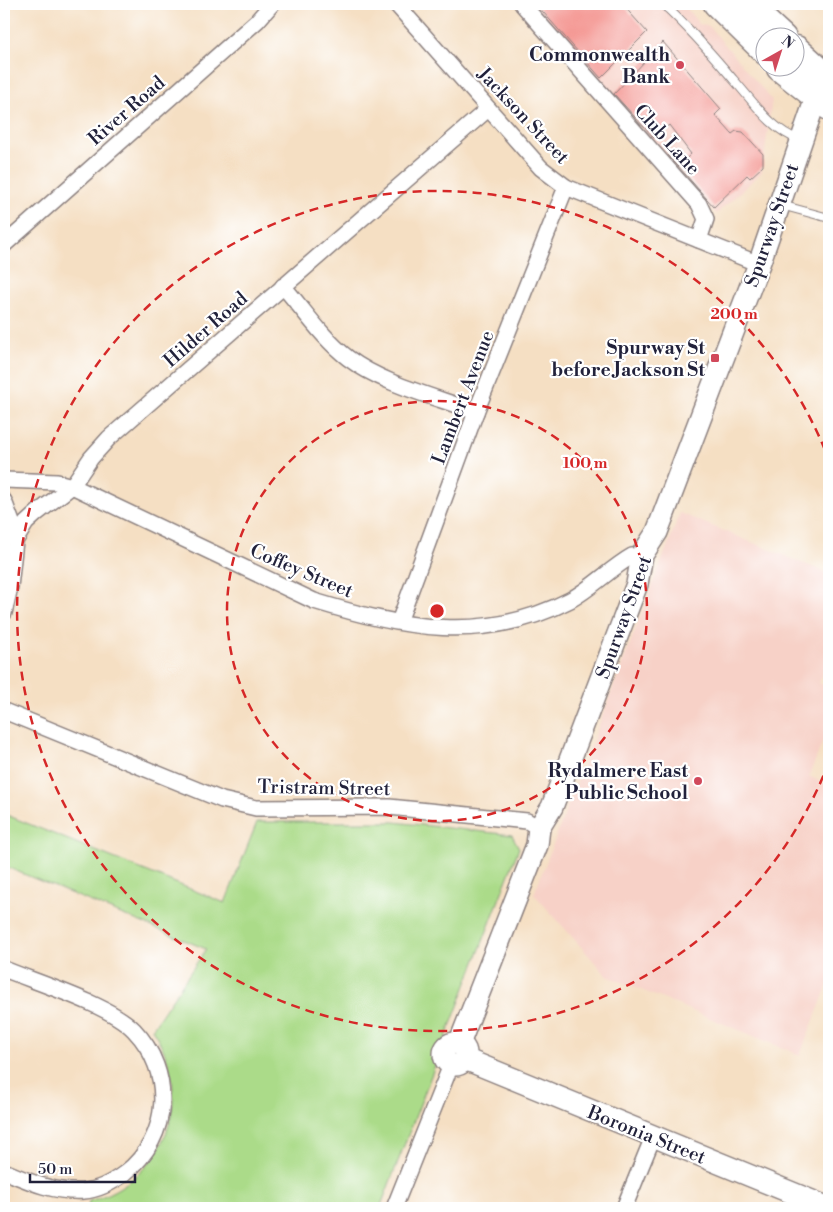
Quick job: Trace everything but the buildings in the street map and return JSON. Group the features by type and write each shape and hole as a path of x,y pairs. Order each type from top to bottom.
{"highway":[{"path":"716,4 756,42"},
{"path":"746,4 772,28"},
{"path":"806,62 826,88"},
{"path":"803,78 826,88"}],"street":[{"name":"River Road","path":"4,245 257,21 272,4"},
{"name":"Jackson Street","path":"396,4 541,168 566,187 759,264"},
{"name":"Club Lane","path":"522,4 699,204 706,219 699,240"},
{"name":"Spurway Street","path":"458,1056 537,845 540,828 552,807 638,584 642,555 657,532 759,264 800,140 826,88"},
{"name":"Hilder Road","path":"4,613 10,587 15,541 26,524 72,486 91,458 109,438 488,108"},
{"name":"Lambert Avenue","path":"399,622 476,412 566,187"},
{"path":"283,286 332,344 348,358 385,378 476,412"},
{"name":"Coffey Street","path":"4,480 57,482 72,486 314,600 356,614 446,629 487,627 530,617 570,600 608,575 629,558 642,555"},
{"path":"4,501 13,525 15,541"},
{"name":"Tristram Street","path":"4,710 222,800 256,808 428,810 527,820 540,828"},
{"path":"4,969 108,1011 133,1029 148,1048 160,1074 162,1116 151,1144 137,1164 112,1182 85,1191 56,1190 4,1171"},
{"path":"394,1208 458,1056"},
{"name":"Boronia Street","path":"458,1056 653,1138 829,1208"},
{"path":"624,1208 653,1138"}],"lane":[{"path":"663,4 707,49 774,124 787,136 800,140"},
{"path":"779,205 829,218"}],"shaded area":[{"path":"531,4 683,4 699,24 709,26 772,100 762,172 716,214"},
{"name":"Rydalmere East Public School","path":"680,513 829,574 829,656 819,683 829,688 829,726 809,776 829,786 829,982 800,1055 607,976 534,894"}],"green space":[{"path":"4,814 225,903 257,822 394,822 512,835 519,848 380,1208 88,1208 89,1201 116,1190 138,1174 155,1154 167,1132 172,1107 172,1081 165,1055 152,1029 206,949 4,866"}],"place":[{"name":"Commonwealth Bank","path":"680,65"},
{"name":"Spurway St before Jackson St","path":"715,358"},
{"name":"Rydalmere East Public School","path":"698,781"}]}
